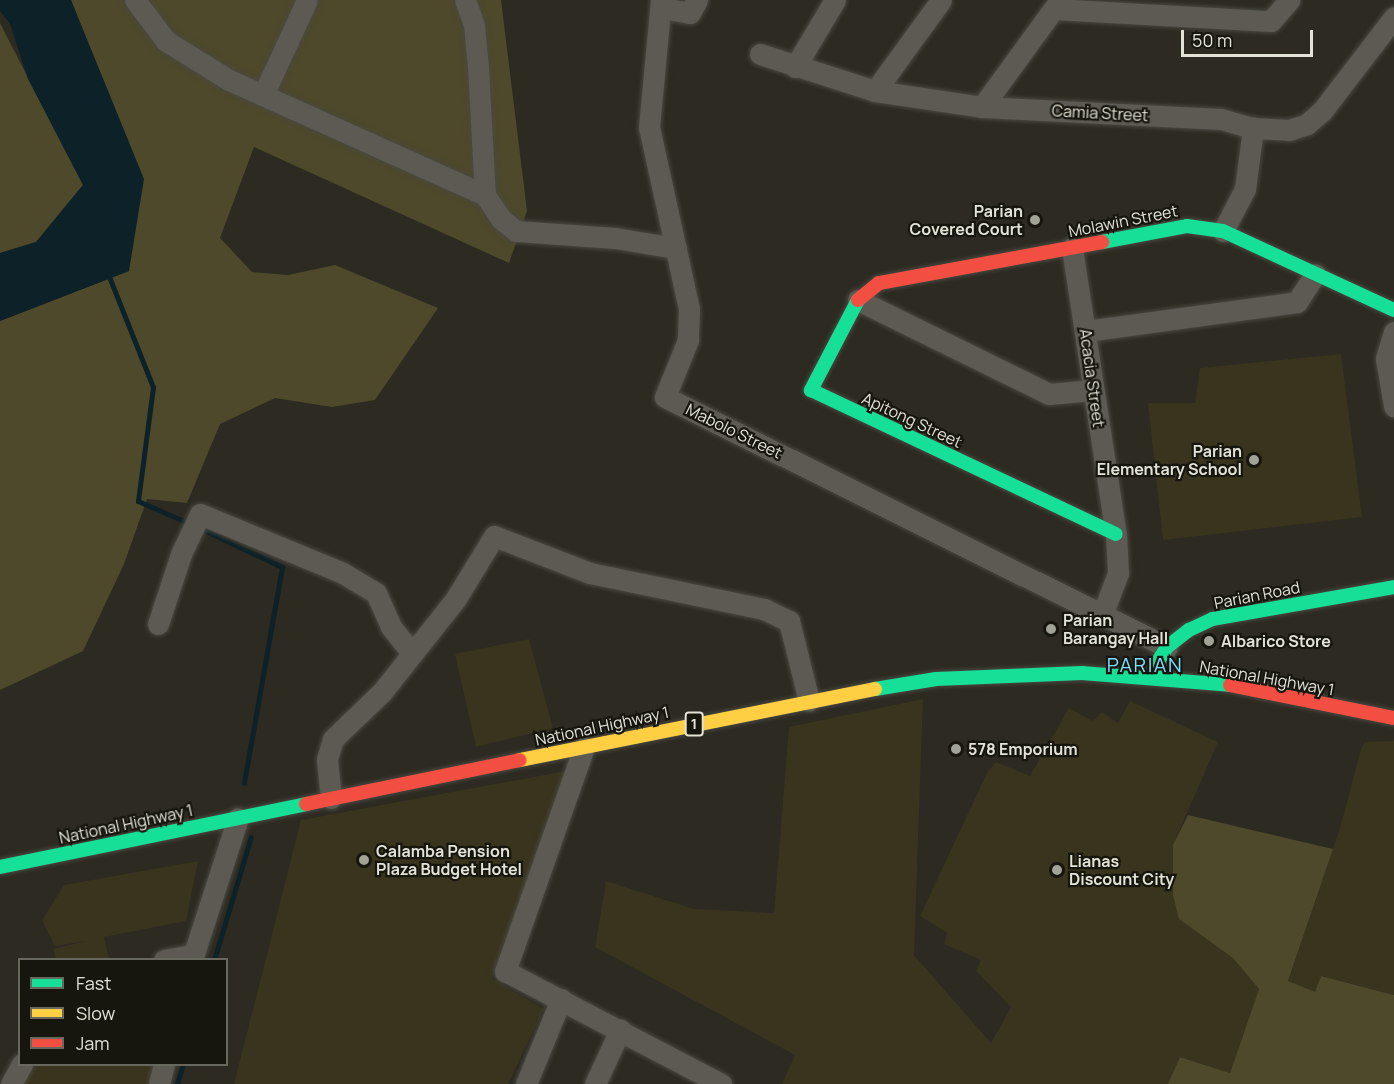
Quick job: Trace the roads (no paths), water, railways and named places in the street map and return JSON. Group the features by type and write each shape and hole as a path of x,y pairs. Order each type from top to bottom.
{"main road":[{"name":"Molawin Street","path":"879,283 1187,226 1222,231 1394,310"},
{"name":"Apitong Street","path":"879,283 858,300 811,390 1116,534"},
{"name":"Parian Road","path":"1167,647 1189,630 1213,619 1394,587"},
{"path":"1155,678 1157,663 1167,647"},
{"name":"National Highway 1","path":"0,867 808,701 948,678 1082,673 1155,678 1230,685 1394,718"}],"street":[{"path":"135,0 166,41 229,80 264,93 485,195"},
{"path":"264,93 307,0"},
{"path":"465,0 474,26 485,195 501,219 516,231 615,238 676,248"},
{"path":"661,4 690,13 697,0"},
{"path":"795,67 835,0"},
{"path":"875,91 940,0"},
{"path":"981,107 1057,4 1272,21 1289,0"},
{"name":"Mabolo Street","path":"661,4 649,128 689,309 688,340 665,397 1103,612 1167,647"},
{"name":"Camia Street","path":"759,54 875,91 981,107 1221,119 1253,128 1289,130 1307,124 1351,76 1394,17"},
{"path":"1222,231 1245,189 1253,128"},
{"name":"Acacia Street","path":"1072,248 1116,534 1118,573 1103,612"},
{"path":"1086,331 1297,302 1315,274"},
{"path":"858,300 1049,394 1093,390"},
{"path":"1394,332 1386,359 1394,406"},
{"path":"158,624 181,554 200,514 341,572 376,593 391,627 412,653"},
{"path":"331,798 327,759 333,739 382,692 455,600 494,536 590,573 764,609 789,621 808,701"},
{"path":"584,747 505,970 721,1084"},
{"path":"193,957 238,818"},
{"path":"526,1084 561,999"},
{"path":"595,1084 620,1030"},
{"path":"159,1084 164,1066"}],"water":[{"path":"0,0 71,0 144,179 129,271 0,321 0,253 36,242 83,185 28,79 10,24 0,11"}],"waterway":[{"path":"108,274 153,387 138,501 186,522"},
{"path":"202,529 282,567 244,783"},
{"path":"215,958 251,837"},
{"path":"177,1084 182,1066"}],"place":[{"name":"Parian Covered Court","path":"1035,220"},
{"name":"Parian Elementary School","path":"1254,460"},
{"name":"Parian Barangay Hall","path":"1051,629"},
{"name":"Albarico Store","path":"1209,641"},
{"name":"578 Emporium","path":"956,749"},
{"name":"Calamba Pension Plaza Budget Hotel","path":"364,860"},
{"name":"Lianas Discount City","path":"1057,870"}],"district":[{"name":"PARIAN","path":"1145,664"}]}
